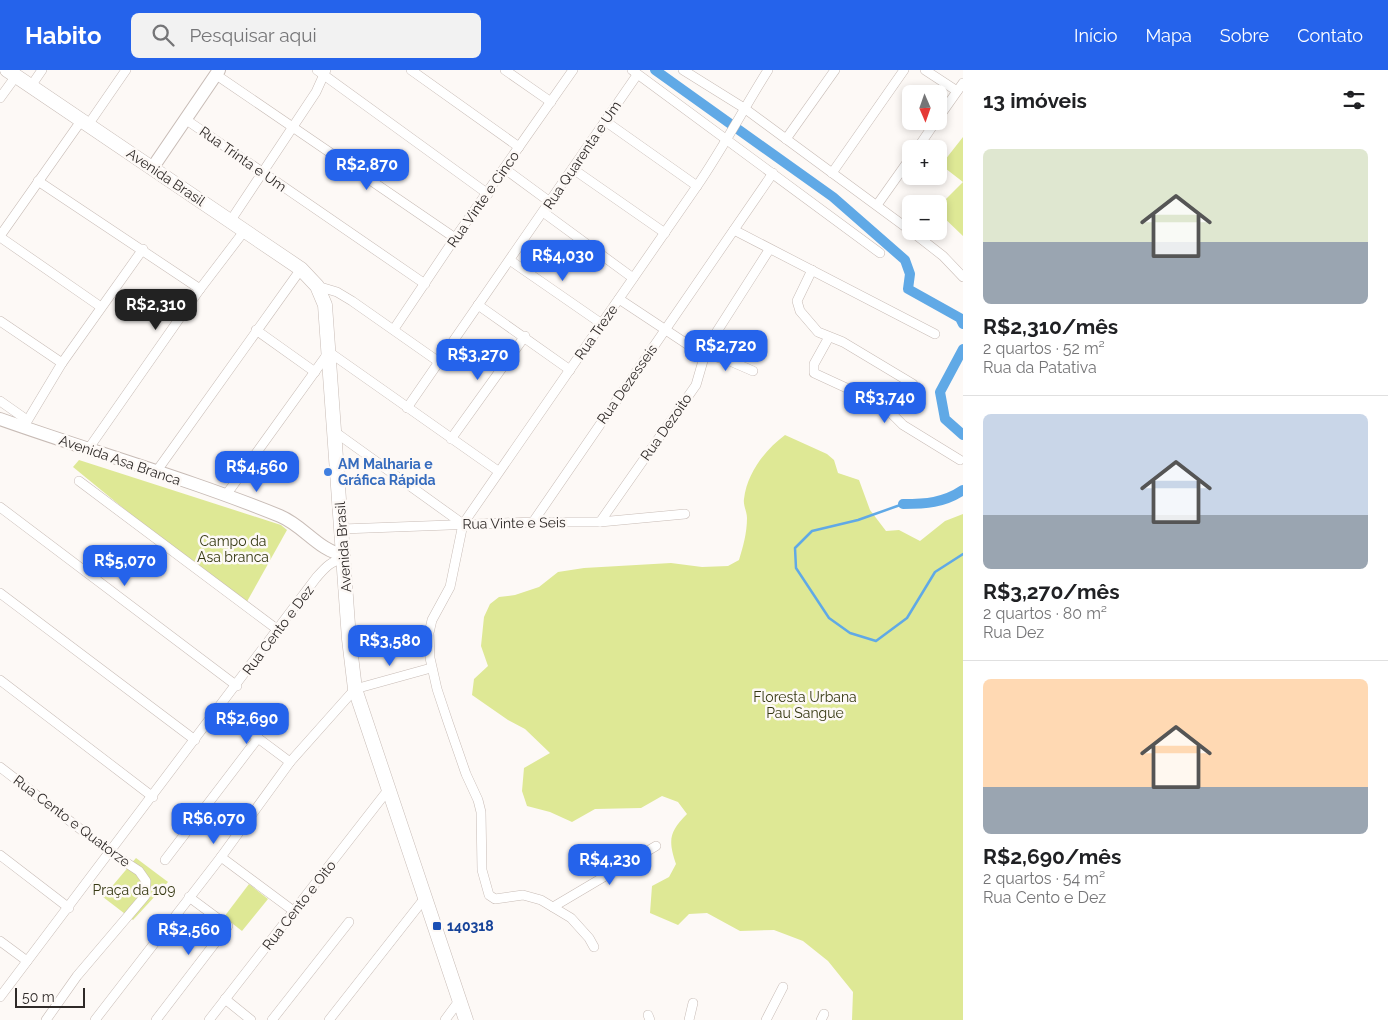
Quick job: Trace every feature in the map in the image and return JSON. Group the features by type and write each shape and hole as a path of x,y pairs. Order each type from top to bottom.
{"main road":[{"name":"Avenida Brasil","path":"12,73 232,220 301,269 317,286 325,305 355,689 466,1020"}],"street":[{"path":"31,86 42,70"},
{"path":"101,306 0,237 38,180 126,70"},
{"path":"410,70 519,147"},
{"path":"505,70 551,102"},
{"name":"Rua Vinte e Cinco","path":"394,329 455,238 488,194 573,70"},
{"path":"683,70 742,112 786,139 902,224"},
{"name":"Rua Treze","path":"463,524 697,186 730,136 742,112 768,70"},
{"path":"786,139 835,70"},
{"path":"832,173 904,70"},
{"path":"925,70 957,91"},
{"path":"153,167 217,72 455,238"},
{"path":"232,220 292,126 323,72 488,194"},
{"path":"635,72 730,136 773,173 880,253"},
{"name":"Rua Quarenta e Um","path":"407,408 478,305 511,261 605,121 635,72"},
{"path":"0,98 12,73"},
{"path":"948,104 963,83"},
{"name":"Rua Trinta e Um","path":"185,118 425,284"},
{"path":"605,121 697,186"},
{"path":"572,168 665,233"},
{"path":"505,169 550,202"},
{"path":"877,205 902,170"},
{"name":"Rua Dezesseis","path":"533,522 773,173"},
{"path":"38,180 200,289"},
{"path":"543,212 633,278"},
{"path":"89,448 200,289 245,230"},
{"path":"734,230 935,334"},
{"path":"923,240 943,256 963,277"},
{"path":"0,401 25,424 62,363 143,249"},
{"name":"Rua Dezoito","path":"600,522 696,385 707,347 770,250"},
{"path":"511,261 602,324"},
{"path":"156,472 301,269"},
{"path":"812,270 798,295 797,305 818,332 849,346 913,384"},
{"path":"317,286 337,292 394,329 439,362"},
{"path":"620,299 704,354 730,361 753,372"},
{"path":"478,305 525,336 570,370"},
{"path":"0,321 62,363"},
{"path":"256,330 315,372"},
{"path":"451,439 525,336"},
{"path":"829,336 814,364 814,373 866,397 888,410 903,425 960,460"},
{"path":"226,495 329,352 498,472"},
{"name":"Avenida Asa Branca","path":"0,420 25,424 283,517 302,528 330,553 344,557"},
{"path":"335,432 463,524 450,587 432,620 429,633 431,668 466,774 478,800 481,812 482,870 487,891 491,898 495,899 533,896 579,925 594,947"},
{"path":"79,481 278,630"},
{"path":"0,507 237,686"},
{"name":"Rua Vinte e Seis","path":"342,529 533,522 600,522 685,514"},
{"name":"Rua Cento e Dez","path":"0,997 325,568 337,559 344,557"},
{"path":"0,593 195,740"},
{"path":"95,1020 221,857 290,762 355,689 431,668"},
{"path":"0,680 153,797"},
{"path":"219,709 290,762"},
{"path":"165,860 258,738"},
{"name":"Rua Cento e Quatorze","path":"0,766 110,852 139,871 146,881 146,896 77,976 46,1020"},
{"name":"Rua Cento e Oito","path":"209,1020 295,912 388,790"},
{"path":"552,908 656,846"},
{"path":"0,855 69,908"},
{"path":"221,857 295,912"},
{"path":"156,1020 228,926 190,897"},
{"path":"328,1020 424,899"},
{"path":"272,1020 349,922"},
{"path":"0,941 27,961"},
{"path":"766,1020 783,987"},
{"path":"225,999 252,1020"},
{"path":"445,1020 460,1001"},
{"path":"689,1020 693,1003"}],"green space":[{"path":"963,137 963,182 947,170 947,157"},
{"path":"963,182 963,236 947,221 947,198"},
{"name":"Floresta Urbana Pau Sangue","path":"785,435 827,454 834,460 838,473 859,480 870,510 886,531 899,530 920,541 945,521 963,514 963,1020 852,1020 853,992 828,961 803,941 774,930 740,931 707,913 689,914 678,925 650,913 652,886 669,877 676,864 672,849 672,837 677,826 687,814 678,802 662,796 641,808 595,809 572,822 550,812 527,806 522,791 524,768 550,753 525,729 508,720 472,695 474,679 488,666 481,646 484,617 490,604 499,597 515,595 539,587 558,572 584,568 671,563 702,567 728,566 739,560 746,529 747,516 744,501 749,480 764,455"},
{"name":"Campo da Asa branca","path":"79,460 281,525 287,530 244,607 73,467"},
{"name":"Praça da 109","path":"136,858 168,882 133,920 103,897"},
{"path":"249,884 268,899 242,931 224,917"}],"waterway":[{"path":"655,70 833,197 905,260 910,274 908,289 960,318 963,324"},
{"path":"963,349 940,392 945,419 963,435"},
{"path":"903,504 934,502 949,498 963,490"},
{"path":"903,504 858,520 812,531 795,548 796,568 829,618 850,633 876,641 907,618 935,572 963,554"}],"place":[{"name":"AM Malharia e Gráfica Rápida","path":"328,472"},
{"name":"140318","path":"437,926"}]}
